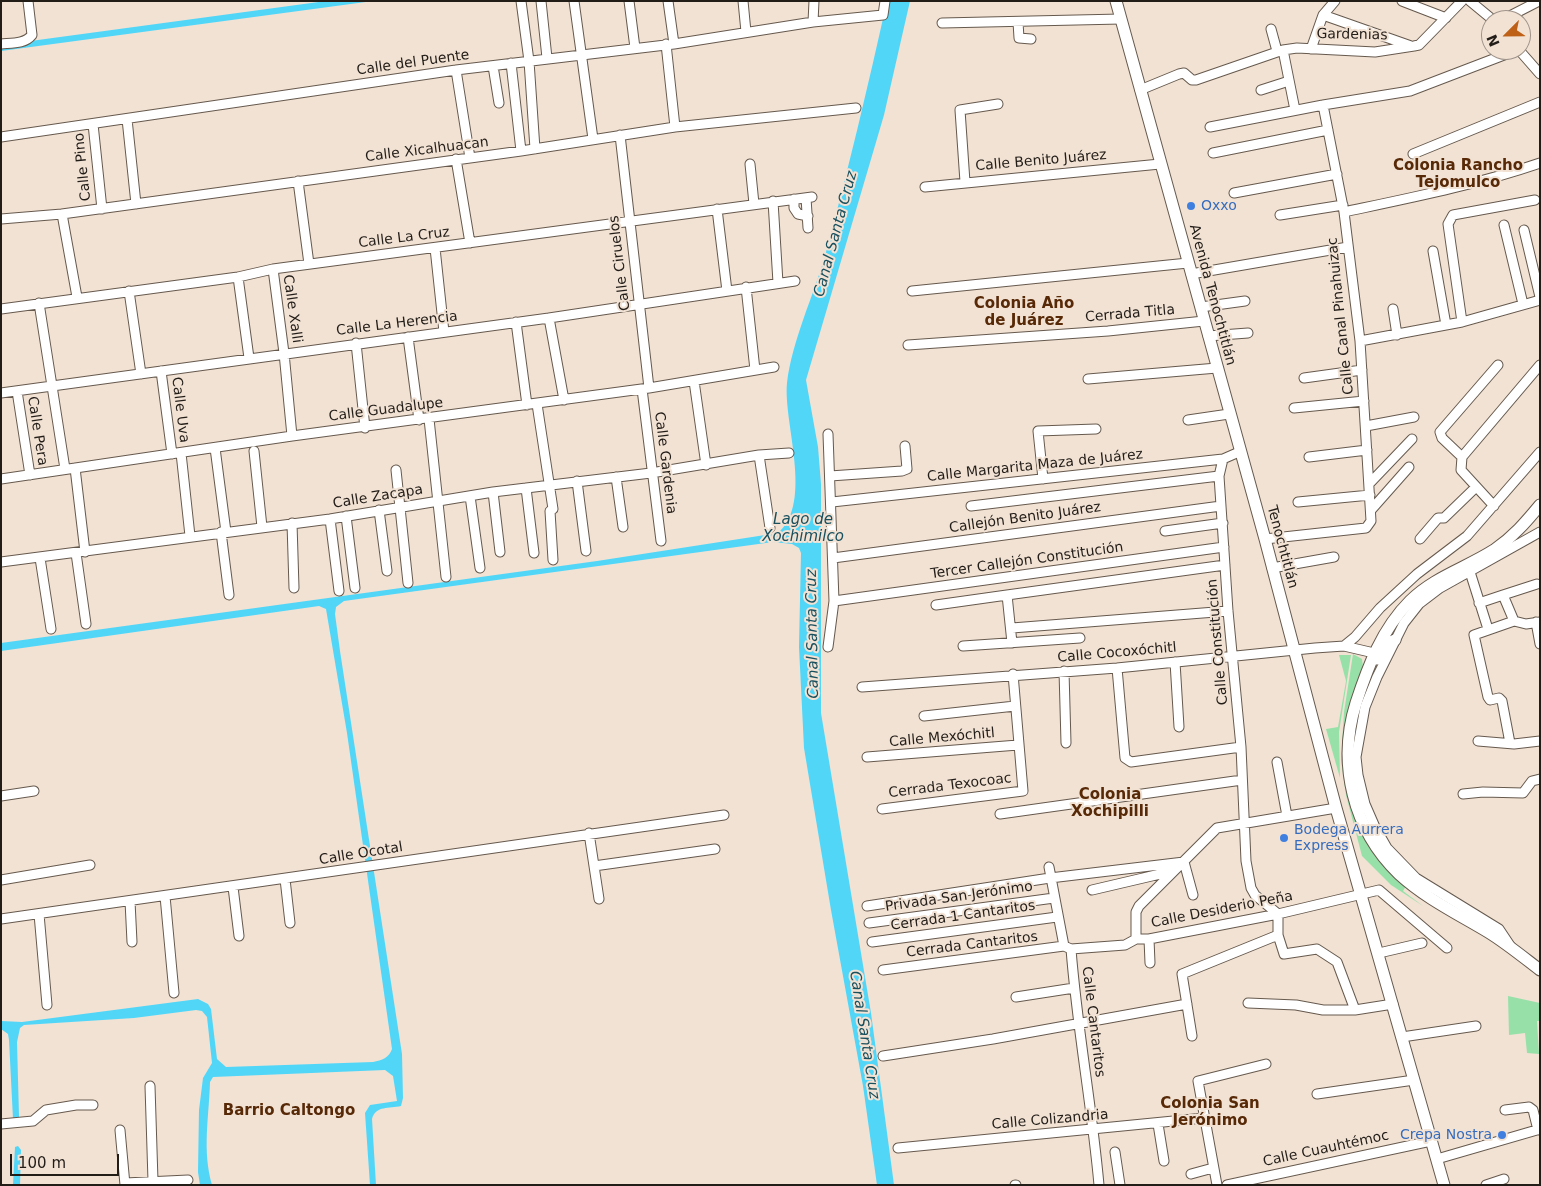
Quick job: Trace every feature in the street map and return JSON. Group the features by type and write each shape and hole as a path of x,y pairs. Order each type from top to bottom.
{"main road":[{"name":"Avenida Tenochtitlán","path":"1116,1 1239,452"},
{"name":"Tenochtitlán","path":"1239,452 1265,539 1336,808 1363,895 1444,1185"},
{"path":"1540,505 1518,532 1493,550 1428,585 1410,601 1386,633 1374,653 1352,715 1347,755 1353,794 1367,831 1399,874 1430,897 1512,948 1540,970"},
{"path":"1370,665 1381,655 1389,643 1395,640"}],"street":[{"path":"1,44 28,40 32,35 28,1"},
{"path":"521,1 529,61 535,149"},
{"path":"542,1 548,58"},
{"path":"574,1 593,139"},
{"path":"629,1 635,48"},
{"path":"668,1 675,127"},
{"path":"743,1 746,32"},
{"path":"813,22 814,1"},
{"name":"Calle del Puente","path":"1,137 456,70 670,44 813,22 883,15 886,1"},
{"path":"1311,49 1323,15 1335,1"},
{"path":"1402,1 1446,18"},
{"name":"Gardenias","path":"1140,90 1184,73 1192,80 1196,80 1280,50 1311,49 1375,52 1419,45 1462,1"},
{"path":"1470,1 1481,10"},
{"path":"1521,10 1539,1"},
{"path":"1323,15 1414,46"},
{"path":"942,23 1121,19"},
{"path":"1018,22 1019,38 1032,39"},
{"path":"1271,29 1280,50 1295,110"},
{"path":"1210,127 1295,110 1410,91 1492,60"},
{"path":"1527,60 1540,74"},
{"path":"512,63 521,151"},
{"path":"493,66 499,103"},
{"path":"456,70 470,158"},
{"path":"1261,90 1289,81"},
{"path":"1413,154 1540,102"},
{"path":"964,182 960,110 998,104"},
{"name":"Calle Canal Pinahuizac","path":"1265,539 1366,528 1370,525 1368,450 1360,341 1343,208 1323,105"},
{"name":"Calle Xicalhuacan","path":"1,219 62,214 136,204 298,180 535,149 675,127 856,108"},
{"path":"127,119 136,204"},
{"name":"Calle Pino","path":"93,124 102,208"},
{"path":"1213,153 1328,130"},
{"name":"Calle Ciruelos","path":"620,135 645,388"},
{"path":"456,159 470,243"},
{"path":"1280,215 1343,208 1446,191 1540,163"},
{"path":"750,164 754,204"},
{"name":"Calle Benito Juárez","path":"925,188 964,182 1160,164"},
{"path":"1234,193 1337,174"},
{"path":"298,180 309,264"},
{"name":"Calle La Cruz","path":"1,309 77,297 238,277 273,269 309,264 809,197 808,216"},
{"path":"794,199 794,208 798,214 808,216 808,228"},
{"path":"1462,322 1448,224 1450,218 1453,215 1535,200"},
{"path":"773,201 778,283"},
{"path":"717,209 727,290"},
{"path":"62,214 77,297"},
{"path":"1504,225 1523,304"},
{"path":"1360,341 1462,322 1540,298 1524,230"},
{"path":"912,290 1190,268 1348,247"},
{"path":"435,248 444,332"},
{"path":"1433,251 1446,325"},
{"name":"Calle Xalli","path":"273,269 292,436"},
{"path":"238,277 249,358"},
{"name":"Calle La Herencia","path":"1,393 549,318 796,280"},
{"path":"746,287 755,370"},
{"path":"129,291 141,374"},
{"path":"1201,307 1245,301"},
{"path":"39,303 65,469"},
{"path":"1393,309 1397,335"},
{"path":"549,318 564,400"},
{"name":"Cerrada Titla","path":"908,345 1108,331 1204,321"},
{"path":"516,322 527,405"},
{"path":"1208,336 1248,333"},
{"path":"408,337 419,420"},
{"path":"356,343 366,428"},
{"path":"1462,457 1442,438 1440,432 1498,365"},
{"path":"1494,506 1475,488 1461,470 1462,457 1540,365"},
{"name":"Calle Guadalupe","path":"1,479 292,436 366,428 537,404 774,367"},
{"path":"1088,379 1217,368"},
{"path":"1304,378 1362,370"},
{"name":"Calle Uva","path":"161,371 177,453 190,536"},
{"path":"694,381 706,465"},
{"name":"Calle Gardenia","path":"645,388 651,473 661,541"},
{"name":"Calle Pera","path":"17,391 30,475"},
{"path":"1294,408 1364,401"},
{"path":"537,404 553,508 550,511 553,560"},
{"path":"1188,420 1230,414"},
{"path":"1366,426 1414,417"},
{"path":"429,419 436,502 446,577"},
{"path":"1043,478 1038,431 1096,429"},
{"path":"828,434 832,502 834,601 828,647"},
{"path":"1369,484 1412,439"},
{"path":"830,476 902,471 907,468 905,446"},
{"path":"215,448 229,594"},
{"path":"1309,457 1368,450"},
{"path":"254,451 262,527"},
{"name":"Calle Margarita Maza de Juárez","path":"832,502 1223,459 1239,452"},
{"path":"1344,646 1355,637 1380,608 1417,574 1467,536 1540,452"},
{"name":"Calle Zacapa","path":"1,562 330,519 493,492 651,473 759,455 789,453"},
{"path":"759,455 770,528"},
{"name":"Calle Constitución","path":"1223,459 1219,476 1228,611 1241,747 1246,860 1251,888 1255,895 1278,914"},
{"path":"1371,510 1409,467"},
{"path":"75,468 86,624"},
{"path":"396,470 408,583"},
{"path":"971,506 1219,476"},
{"path":"616,477 623,527"},
{"path":"577,481 586,550"},
{"path":"526,488 534,552"},
{"path":"1420,539 1438,518 1444,518 1475,488"},
{"path":"493,492 500,552"},
{"path":"1298,502 1370,495"},
{"path":"470,496 480,568"},
{"name":"Callejón Benito Juárez","path":"833,558 1221,506"},
{"path":"380,510 387,571"},
{"path":"346,516 355,588"},
{"path":"330,519 339,591"},
{"path":"292,523 294,588"},
{"path":"1166,531 1223,523"},
{"path":"1512,948 1499,929 1439,893 1400,863 1375,827 1365,804 1358,775 1358,739 1365,707 1377,676 1404,623 1419,604 1440,588 1490,562 1540,532"},
{"name":"Tercer Callejón Constitución","path":"834,601 1224,547"},
{"path":"1272,568 1334,557"},
{"path":"40,558 51,629"},
{"path":"936,605 1225,565"},
{"path":"1470,572 1488,629"},
{"path":"1479,603 1537,584"},
{"path":"1007,595 1012,628 1012,643"},
{"path":"1503,595 1514,621"},
{"path":"1012,628 1228,611"},
{"path":"1510,743 1502,701 1499,698 1490,700 1488,697 1473,638 1474,635 1488,629 1514,621 1526,624 1538,622 1540,644"},
{"path":"963,646 1080,638"},
{"name":"Calle Cocoxóchitl","path":"862,687 1013,674 1117,668 1344,646 1374,653"},
{"path":"1175,662 1180,727"},
{"path":"1117,668 1125,758 1130,762 1241,747"},
{"path":"1064,672 1066,743"},
{"path":"1013,674 1018,745"},
{"path":"924,716 1015,706"},
{"path":"1478,741 1510,743 1540,741"},
{"name":"Calle Mexóchitl","path":"867,757 1018,745"},
{"name":"Cerrada Texocoac","path":"882,809 1023,791 1018,745"},
{"path":"1277,762 1288,816"},
{"path":"1463,794 1483,792 1523,793 1537,779"},
{"path":"1000,814 1242,780"},
{"path":"1,796 34,791"},
{"path":"1136,939 1136,912 1217,828 1336,808"},
{"name":"Calle Ocotal","path":"1,919 285,880 589,833 724,815"},
{"path":"589,833 599,899"},
{"path":"594,866 715,849"},
{"path":"867,906 1050,878 1184,862"},
{"path":"1184,862 1193,895"},
{"path":"1,880 90,865"},
{"name":"Calle Cantaritos","path":"1049,868 1057,917 1067,947 1074,988 1094,1130 1099,1185"},
{"path":"1092,890 1174,871"},
{"path":"285,880 290,923"},
{"path":"234,887 239,936"},
{"name":"Calle Desiderio Peña","path":"1067,947 1125,945 1136,939 1149,939 1278,914 1379,890 1447,948"},
{"path":"164,896 174,992"},
{"name":"Privada San Jerónimo","path":"869,923 1054,898"},
{"path":"130,901 132,942"},
{"path":"40,914 47,1005"},
{"path":"1278,914 1278,936 1284,954 1317,949 1337,962 1355,1010"},
{"name":"Cerrada 1 Cantaritos","path":"872,942 1057,917"},
{"path":"1192,1036 1182,974 1278,936"},
{"path":"1149,939 1150,963"},
{"path":"1379,953 1422,943"},
{"name":"Cerrada Cantaritos","path":"883,970 1067,947"},
{"path":"1016,997 1074,988"},
{"path":"883,1056 1187,1004"},
{"path":"1248,1004 1296,1005 1323,1010 1355,1010 1393,1004"},
{"path":"1402,1037 1476,1026"},
{"path":"1217,1185 1198,1081 1266,1064"},
{"path":"1317,1094 1414,1080"},
{"path":"150,1086 153,1181"},
{"path":"1,1124 33,1121 46,1110 76,1105 93,1106"},
{"path":"1437,1159 1539,1129 1533,1110 1529,1107 1505,1110"},
{"name":"Calle Colizandria","path":"898,1148 1204,1118"},
{"path":"1158,1124 1164,1161"},
{"path":"120,1130 125,1184 188,1180"},
{"name":"Calle Cuauhtémoc","path":"1227,1185 1431,1140"},
{"path":"1115,1152 1120,1185"},
{"path":"1191,1174 1213,1168"},
{"path":"1486,1185 1504,1179"}],"green space":[{"path":"1353,654 1362,659 1363,667 1347,718 1343,758 1406,886 1403,891 1423,906 1391,885 1362,856 1346,795 1341,760 1344,712"},
{"path":"1339,655 1351,655 1339,732 1340,778 1326,729 1338,727 1346,681"},
{"path":"1508,996 1540,1003 1540,1021 1537,1021 1539,1054 1527,1053 1525,1033 1509,1035"}],"water":[{"path":"326,1 373,1 1,51 1,45"},
{"name":"Lago de Xochimilco","path":"887,1 910,1 884,115 806,380 818,447 821,484 821,713 871,1013 894,1185 877,1185 863,1086 804,748 799,647 801,553 799,548 792,544 773,542 344,601 336,607 335,614 340,651 402,1054 403,1098 401,1106 384,1108 377,1111 372,1119 376,1185 370,1185 365,1113 370,1105 397,1101 393,1076 385,1070 213,1077 210,1082 207,1134 207,1159 212,1185 200,1185 198,1172 199,1110 203,1078 212,1063 207,1017 202,1011 196,1010 134,1018 24,1025 20,1028 17,1042 19,1119 13,1119 9,1040 8,1034 1,1029 1,1021 22,1022 198,999 208,1004 211,1009 217,1059 226,1067 373,1062 385,1058 392,1049 347,733 326,609 319,606 1,651 1,643 597,561 778,533 789,519 794,502 796,482 787,400 787,383 793,351 825,256 858,128"},
{"path":"18,1146 21,1150 20,1185 13,1185 15,1147"}],"place":[{"name":"Oxxo","path":"1191,206"},
{"name":"Bodega Aurrera Express","path":"1284,838"},
{"name":"Crepa Nostra","path":"1502,1135"}],"district":[{"name":"Colonia Rancho Tejomulco","path":"1458,174"},
{"name":"Colonia Año de Juárez","path":"1024,312"},
{"name":"Colonia Xochipilli","path":"1110,804"},
{"name":"Barrio Caltongo","path":"289,1111"},
{"name":"Colonia San Jerónimo","path":"1210,1112"}],"water label":[{"name":"Canal Santa Cruz","path":"836,234"},
{"name":"Canal Santa Cruz","path":"813,634"},
{"name":"Canal Santa Cruz","path":"864,1035"}]}
